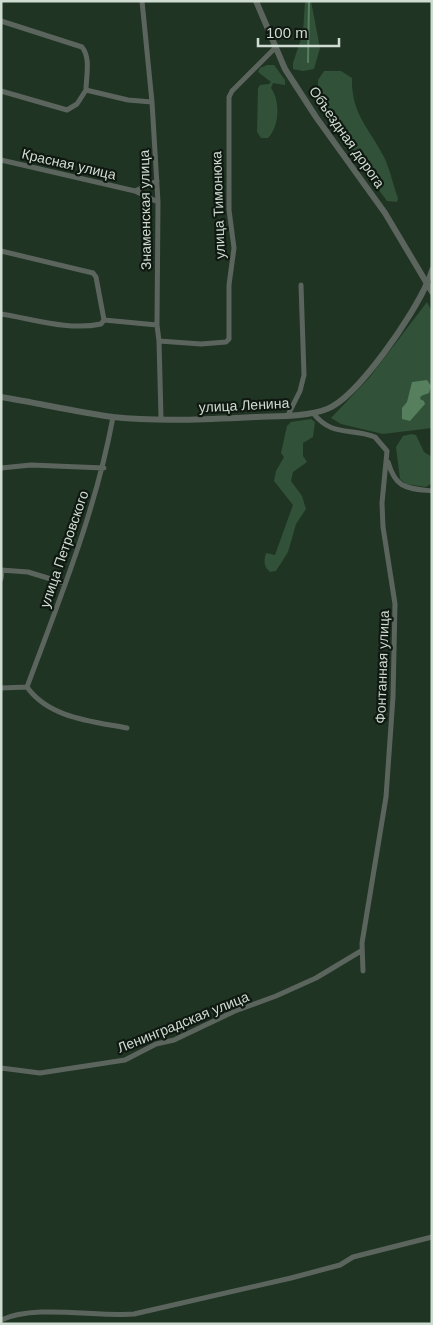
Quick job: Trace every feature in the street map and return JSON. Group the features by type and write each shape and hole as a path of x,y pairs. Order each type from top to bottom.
{"street":[{"name":"Знаменская улица","path":"142,1 152,102 158,202 157,325 161,418"},
{"name":"Объездная дорога","path":"256,1 275,48 295,86 386,213 432,292"},
{"path":"1,21 82,47 86,52 87,60 86,90 77,104 67,110 1,92"},
{"name":"улица Тимонюка","path":"159,341 201,344 226,342 229,339 230,285 234,248 229,210 228,97 275,48"},
{"path":"86,90 128,100 152,102"},
{"name":"Красная улица","path":"1,160 135,191 158,202"},
{"path":"135,191 157,181"},
{"path":"1,251 93,273 96,277 104,320"},
{"path":"427,283 432,269"},
{"name":"улица Ленина","path":"1,396 114,417 195,420 288,416 313,413 328,409 343,399 365,376 417,304 427,283"},
{"path":"288,416 300,391 304,375 301,285"},
{"path":"1,314 67,326 93,326 101,324 104,320"},
{"path":"104,320 157,325"},
{"name":"Фонтанная улица","path":"313,413 330,428 340,432 368,434 379,439 387,451 384,478 383,527 395,604 393,697 386,797 362,951 363,971"},
{"name":"улица Петровского","path":"27,686 87,522 104,468 114,417"},
{"path":"387,462 394,481"},
{"path":"1,468 31,465 104,468"},
{"path":"384,478 402,486 432,491"},
{"path":"1,579 1,570 28,572 64,583"},
{"path":"1,688 27,686 34,696 49,708 81,718 127,728"},
{"name":"Ленинградская улица","path":"1,1068 40,1073 125,1060 156,1044 174,1040 235,1011 276,996 316,978 362,951"},
{"path":"1,1320 25,1314 115,1316 134,1314 340,1265 353,1256 432,1237"}],"shaded area":[{"path":"305,1 311,1 320,48 314,69 303,71 293,69 293,63 303,33"},
{"path":"274,65 285,80 285,85 273,83 271,88 276,99 277,120 268,138 261,138 257,132 258,88 260,85 271,82 258,72 260,68"},
{"path":"324,71 341,71 352,78 354,101 362,120 386,162 398,198 397,202 387,201 349,150 340,128 318,104 318,80"},
{"path":"427,302 432,312 432,428 383,434 341,424 331,418 369,378"},
{"path":"427,380 431,386 429,393 421,396 420,399 425,404 410,421 402,419 402,408 407,402 412,382"},
{"path":"311,419 315,422 313,437 303,443 303,456 307,462 293,472 291,481 302,496 306,509 296,524 288,552 276,571 270,572 266,568 266,553 275,555 293,505 274,481 276,471 284,457 281,453 287,426 291,422"},
{"path":"416,435 424,452 432,457 432,483 426,487 406,484 400,479 396,447 403,436"}],"waterway":[{"path":"308,62 309,1"}]}
